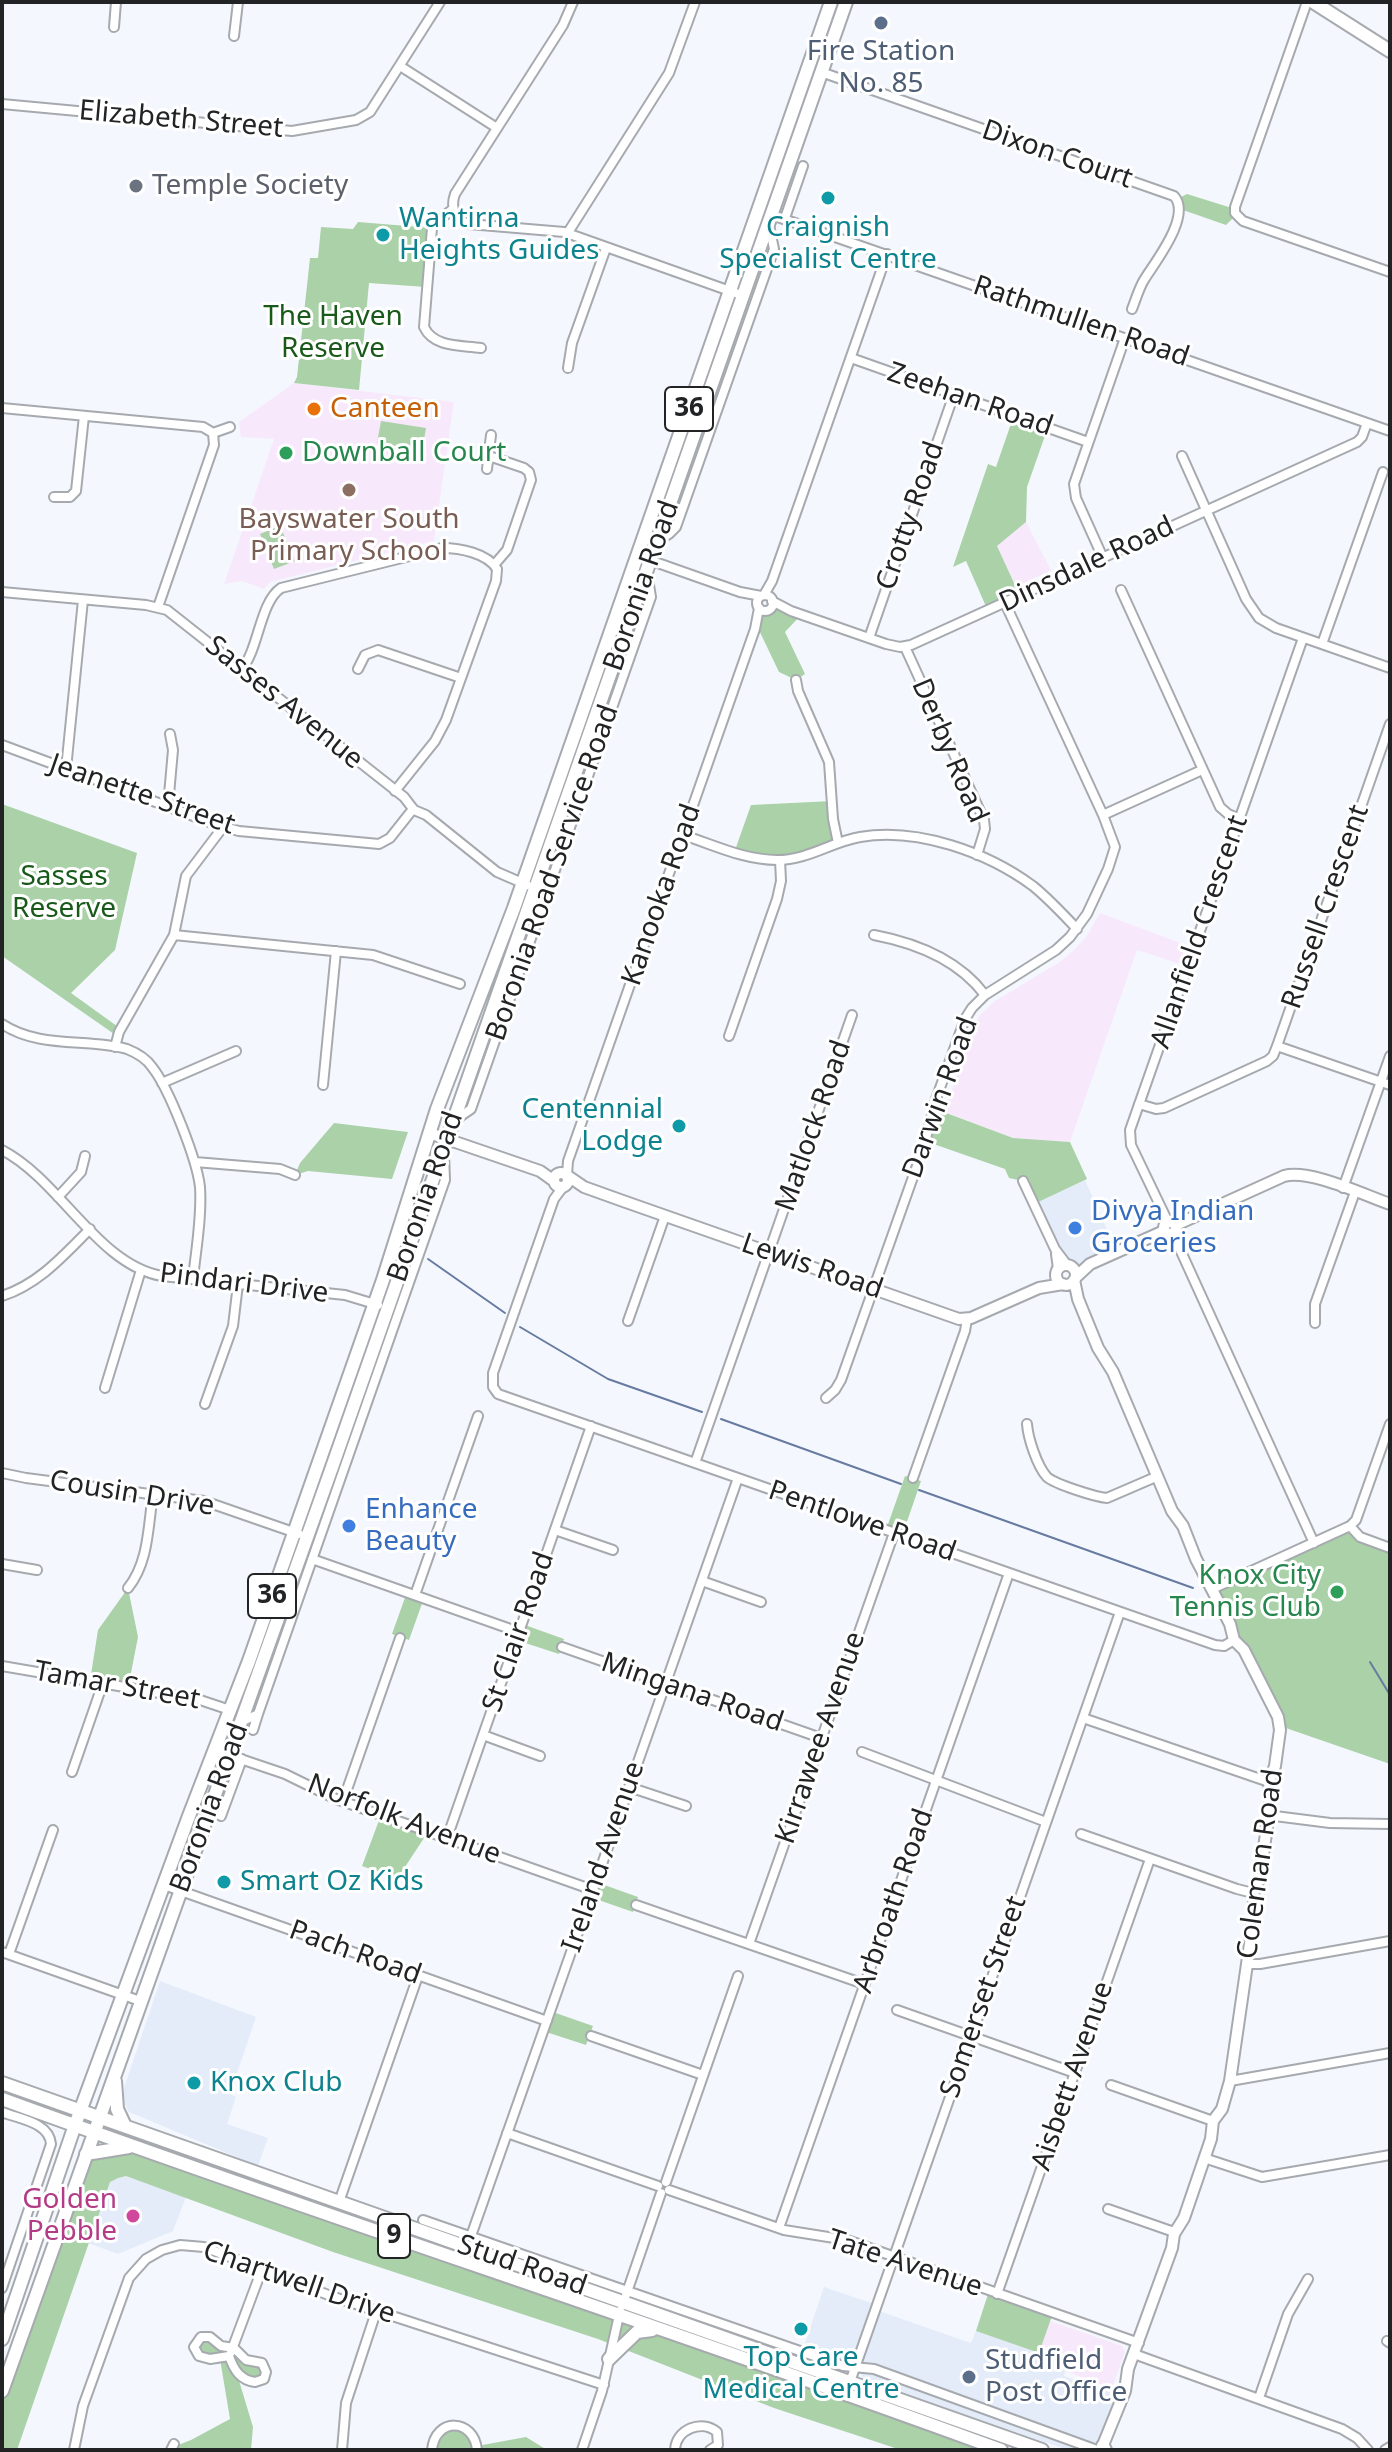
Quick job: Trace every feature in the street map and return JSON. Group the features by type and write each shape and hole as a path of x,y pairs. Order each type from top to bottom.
{"main road":[{"name":"Boronia Road","path":"2,2339 123,1995 214,1750 301,1534 381,1306 454,1120 529,886 645,563 731,292 831,2"},
{"name":"Boronia Road","path":"2,2391 180,1891 247,1726 301,1534 317,1507 331,1470 429,1133 529,886 645,563 657,542 744,296 775,219 846,2"},
{"path":"1310,2 1390,51"},
{"path":"759,210 775,219"},
{"path":"115,2074 117,2109 124,2124"},
{"name":"Stud Road","path":"2,2083 339,2202 625,2296 850,2382 1042,2450"},
{"name":"Stud Road","path":"2,2099 1001,2450"},
{"path":"86,2154 132,2146"},
{"path":"609,2359 637,2332 660,2329"}],"street":[{"path":"114,27 116,2"},
{"path":"234,36 238,2"},
{"name":"Elizabeth Street","path":"2,104 298,131 356,120 366,116 440,2"},
{"path":"573,2 563,25 455,194 454,211 460,220 469,224 567,234 744,296"},
{"path":"567,234 669,73 695,2"},
{"path":"1310,2 1235,213 1243,221 1390,272"},
{"path":"400,66 497,128"},
{"name":"Dixon Court","path":"821,72 1174,196 1180,209 1165,251 1142,282 1132,309"},
{"name":"Boronia Road","path":"775,219 803,166"},
{"path":"454,211 432,228 424,327 430,337 440,342 481,348"},
{"path":"657,542 676,527 774,249 775,219"},
{"name":"Rathmullen Road","path":"775,219 887,254 1390,431"},
{"path":"568,368 572,343 606,248"},
{"name":"Kanooka Road","path":"561,1179 887,254"},
{"path":"1103,558 1075,494 1075,479 1125,338"},
{"name":"Zeehan Road","path":"851,358 1088,442"},
{"name":"Crotty Road","path":"869,638 954,394"},
{"path":"2,408 203,427 213,433"},
{"path":"54,497 68,498 76,491 84,416"},
{"name":"Dinsdale Road","path":"905,647 1357,442 1367,423"},
{"path":"213,433 230,427"},
{"path":"158,607 214,445 213,433"},
{"path":"487,469 491,435"},
{"path":"489,456 524,468 531,480 507,550 494,565"},
{"path":"1182,456 1255,613 1271,626 1390,668"},
{"path":"1322,644 1383,472"},
{"path":"242,669 250,658 271,597 281,588 442,548 487,558 494,565 496,581 439,734 395,791"},
{"path":"645,563 740,592 891,646 905,647"},
{"name":"Boronia Road Service Road","path":"454,1120 471,1109 651,597 645,563"},
{"path":"1121,590 1222,810 1240,819"},
{"name":"Sasses Avenue","path":"2,592 158,607 175,616 406,799 413,809 426,815 497,872 529,886"},
{"path":"66,769 83,600"},
{"name":"Darwin Road","path":"826,1398 841,1380 924,1146 934,1106 965,1019 985,995 1056,950 1077,929 1103,880 1115,847 1005,603"},
{"name":"Allanfield Crescent","path":"1303,638 1129,1137 1314,1543"},
{"name":"Derby Road","path":"905,647 984,820 985,829 977,855"},
{"path":"351,655 360,665 369,652 382,650 461,678"},
{"path":"796,680 829,762 838,843"},
{"name":"Russell Crescent","path":"1277,1046 1390,724"},
{"path":"168,806 173,750 170,734"},
{"name":"Jeanette Street","path":"2,745 223,827 246,832 379,844 390,838 413,809"},
{"path":"1103,815 1202,770"},
{"path":"115,1047 119,1032 174,935 186,876 223,827"},
{"path":"683,835 740,855 780,860 804,856 867,836 897,835 936,842 977,855 1031,885 1077,929"},
{"path":"729,1036 777,899 781,881 780,860"},
{"path":"174,935 384,958 460,984"},
{"path":"874,935 904,941 941,957 970,978 985,995"},
{"path":"323,1085 336,951"},
{"name":"Matlock Road","path":"695,1463 852,1015"},
{"path":"2,1024 19,1034 37,1039 115,1047 132,1051 146,1060 162,1083 195,1162 200,1205 193,1279"},
{"path":"1139,1104 1164,1108 1269,1060 1277,1046 1385,1084"},
{"path":"162,1083 236,1051"},
{"path":"1343,1188 1385,1084 1390,1056"},
{"name":"Lewis Road","path":"429,1133 445,1144 540,1171 955,1318 967,1319"},
{"path":"247,1726 258,1714 445,1180 445,1144"},
{"name":"Pindari Drive","path":"2,1150 29,1168 124,1261 141,1270 157,1275 345,1295 381,1306"},
{"path":"58,1197 83,1169 85,1156"},
{"path":"195,1162 280,1169 295,1175"},
{"path":"1039,1288 1063,1268 1090,1264 1288,1175 1304,1174 1390,1204"},
{"name":"Pentlowe Road","path":"561,1179 493,1373 493,1387 501,1395 1218,1646 1234,1640"},
{"path":"1023,1181 1063,1268 1058,1280 1070,1282"},
{"path":"1315,1323 1315,1304 1355,1192"},
{"path":"628,1321 665,1216"},
{"path":"2,1296 26,1286 43,1274 90,1229"},
{"path":"913,1478 967,1319 1039,1288 1070,1282 1090,1264"},
{"path":"1063,1268 1074,1269 1070,1282"},
{"path":"105,1388 141,1270"},
{"name":"Coleman Road","path":"1070,1282 1099,1352 1111,1367 1172,1511 1183,1526 1230,1624 1234,1640 1246,1653 1278,1717 1280,1730 1275,1766 1269,1782 1271,1797 1260,1877 1253,1893 1255,1909 1230,2081 1222,2109 1213,2121 1212,2135 1184,2218 1174,2232 1172,2248 1128,2369 1125,2391 1101,2449"},
{"path":"205,1404 233,1326 238,1284"},
{"path":"381,1306 397,1319"},
{"path":"415,1595 478,1416"},
{"path":"1027,1424 1029,1439 1043,1471 1051,1480 1107,1498 1158,1476"},
{"path":"1212,1589 1350,1526 1356,1520 1390,1424"},
{"name":"St Clair Road","path":"447,1838 591,1426"},
{"path":"331,1470 347,1461"},
{"name":"Cousin Drive","path":"2,1473 204,1501 301,1534"},
{"name":"Ireland Avenue","path":"471,2236 738,1478"},
{"path":"128,1588 137,1577 144,1558 153,1494"},
{"path":"317,1507 321,1533"},
{"path":"1350,1526 1360,1537 1390,1548"},
{"path":"555,1530 613,1550"},
{"name":"Kirrawee Avenue","path":"749,1944 894,1533"},
{"path":"312,1559 519,1632"},
{"path":"2,1564 37,1570"},
{"name":"Arbroath Road","path":"779,2228 1009,1573"},
{"path":"702,1581 761,1602"},
{"name":"Somerset Street","path":"850,2382 1120,1612"},
{"path":"343,1801 400,1638"},
{"name":"Mingana Road","path":"562,1647 821,1738"},
{"name":"Tamar Street","path":"2,1666 200,1700 230,1710"},
{"path":"72,1772 103,1683"},
{"path":"1083,1718 1269,1782"},
{"path":"483,1735 540,1756"},
{"name":"Norfolk Avenue","path":"214,1750 280,1772 343,1801 593,1890"},
{"path":"862,1752 1046,1822"},
{"path":"221,1816 236,1757"},
{"path":"629,1787 686,1806"},
{"path":"1267,1815 1327,1823 1390,1824"},
{"path":"53,1830 6,1953 140,2001"},
{"path":"1081,1834 1253,1893"},
{"name":"Aisbett Avenue","path":"997,2294 1150,1859"},
{"name":"Pach Road","path":"164,1885 547,2021"},
{"path":"636,1905 864,1984"},
{"path":"1247,1964 1390,1941"},
{"path":"339,2202 418,1976"},
{"path":"582,2450 604,2385 618,2315 738,1976"},
{"path":"897,2010 1075,2073"},
{"path":"591,2036 703,2075"},
{"path":"1230,2081 1390,2053"},
{"path":"1111,2085 1213,2121"},
{"path":"2,2112 42,2127 50,2135 51,2144 2,2288"},
{"path":"23,2120 44,2114"},
{"name":"Tate Avenue","path":"507,2133 779,2228 841,2239 893,2256 1139,2343"},
{"path":"1204,2158 1262,2177 1390,2155"},
{"path":"1108,2209 1174,2232"},
{"name":"Stud Road","path":"423,2220 625,2296 843,2366 874,2369 1101,2449"},
{"name":"Chartwell Drive","path":"74,2450 80,2415 125,2285 139,2265 162,2250 187,2245 213,2250 376,2312 604,2385"},
{"path":"232,2352 262,2269"},
{"path":"1259,2398 1288,2314 1308,2279"},
{"path":"342,2450 346,2403 376,2312"},
{"path":"1134,2354 1342,2429 1357,2438 1368,2450"},
{"path":"432,2450 439,2431 452,2425 471,2433 477,2450"},
{"path":"675,2450 675,2443 682,2434 699,2426 711,2427 717,2432 718,2445 710,2450"},
{"path":"1385,2450 1390,2447"}],"shaded area":[{"name":"Bayswater South Primary School","path":"294,383 454,402 434,541 270,582 264,589 242,581 224,584 274,439 241,437 239,422"},
{"path":"1026,522 1051,570 1016,587 997,546"},
{"path":"1100,913 1186,945 1180,964 1137,950 1070,1142 1013,1138 945,1112 980,1015 995,1001 1073,951 1086,937"},
{"path":"1085,1180 1117,1252 1090,1264 1069,1266 1034,1204"},
{"path":"160,1981 256,2017 230,2094 236,2097 227,2124 268,2138 258,2166 129,2112 123,2101 124,2088"},
{"path":"126,2176 186,2197 173,2231 118,2254 88,2243 110,2182"},
{"path":"824,2287 877,2305 876,2310 971,2343 976,2331 1067,2363 1064,2376 1123,2396 1101,2450 1068,2450 866,2381 856,2368 802,2352"},
{"path":"1050,2321 1122,2346 1125,2352 1113,2385 1108,2387 1065,2371 1067,2363 1039,2353"}],"green space":[{"path":"1187,194 1235,209 1236,215 1226,225 1180,209 1177,199"},
{"name":"The Haven Reserve","path":"358,222 432,228 426,287 369,283 359,390 294,383 310,258 318,258 321,227 353,229"},
{"path":"1014,415 1048,427 1027,487 1026,522 997,546 1020,596 988,611 966,561 953,567 988,464 996,467"},
{"path":"381,421 426,428 422,451 377,443"},
{"path":"280,526 295,561 274,569 260,534"},
{"path":"769,609 801,615 785,632 805,674 796,680 779,672 757,626"},
{"path":"832,801 838,843 788,859 734,853 751,805"},
{"name":"Sasses Reserve","path":"2,804 137,853 115,950 71,993 121,1029 117,1036 2,956"},
{"path":"933,1108 1013,1138 1070,1142 1087,1179 1034,1204 1023,1181 1009,1178 1005,1169 925,1141"},
{"path":"334,1123 408,1132 392,1179 308,1171 295,1175 300,1163"},
{"path":"905,1476 921,1481 902,1536 886,1530"},
{"path":"1350,1526 1358,1535 1390,1548 1390,1764 1280,1726 1212,1589"},
{"path":"128,1588 138,1637 128,1688 90,1681 98,1630"},
{"path":"407,1592 424,1598 409,1640 392,1634"},
{"path":"522,1624 564,1639 559,1654 516,1640"},
{"path":"381,1815 428,1832 397,1879 362,1866"},
{"path":"596,1882 638,1897 633,1912 590,1897"},
{"path":"550,2011 593,2026 586,2045 543,2031"},
{"path":"132,2146 1000,2450 901,2450 774,2408 598,2339 333,2252 126,2176 110,2182 17,2450 2,2450 2,2391 86,2154"},
{"path":"989,2291 1053,2313 1039,2353 976,2331"},
{"path":"204,2337 243,2358 262,2363 262,2381 237,2374 253,2427 251,2450 171,2450 230,2419 220,2359 195,2351"},
{"path":"462,2427 477,2446 526,2437 547,2450 432,2450 439,2431"}],"waterway":[{"path":"428,1259 505,1313"},
{"path":"520,1327 608,1379 702,1412"},
{"path":"721,1419 901,1484"},
{"path":"919,1490 1193,1588"},
{"path":"1370,1662 1390,1695"}],"place":[{"name":"Fire Station No. 85","path":"881,23"},
{"name":"Temple Society","path":"136,186"},
{"name":"Craignish Specialist Centre","path":"828,198"},
{"name":"Wantirna Heights Guides","path":"383,235"},
{"name":"Canteen","path":"314,409"},
{"name":"Downball Court","path":"286,453"},
{"name":"Bayswater South Primary School","path":"349,490"},
{"name":"Centennial Lodge","path":"679,1126"},
{"name":"Divya Indian Groceries","path":"1075,1228"},
{"name":"Enhance Beauty","path":"349,1526"},
{"name":"Knox City Tennis Club","path":"1337,1592"},
{"name":"Smart Oz Kids","path":"224,1882"},
{"name":"Knox Club","path":"194,2083"},
{"name":"Golden Pebble","path":"133,2216"},
{"name":"Top Care Medical Centre","path":"801,2329"},
{"name":"Studfield Post Office","path":"969,2377"}]}
